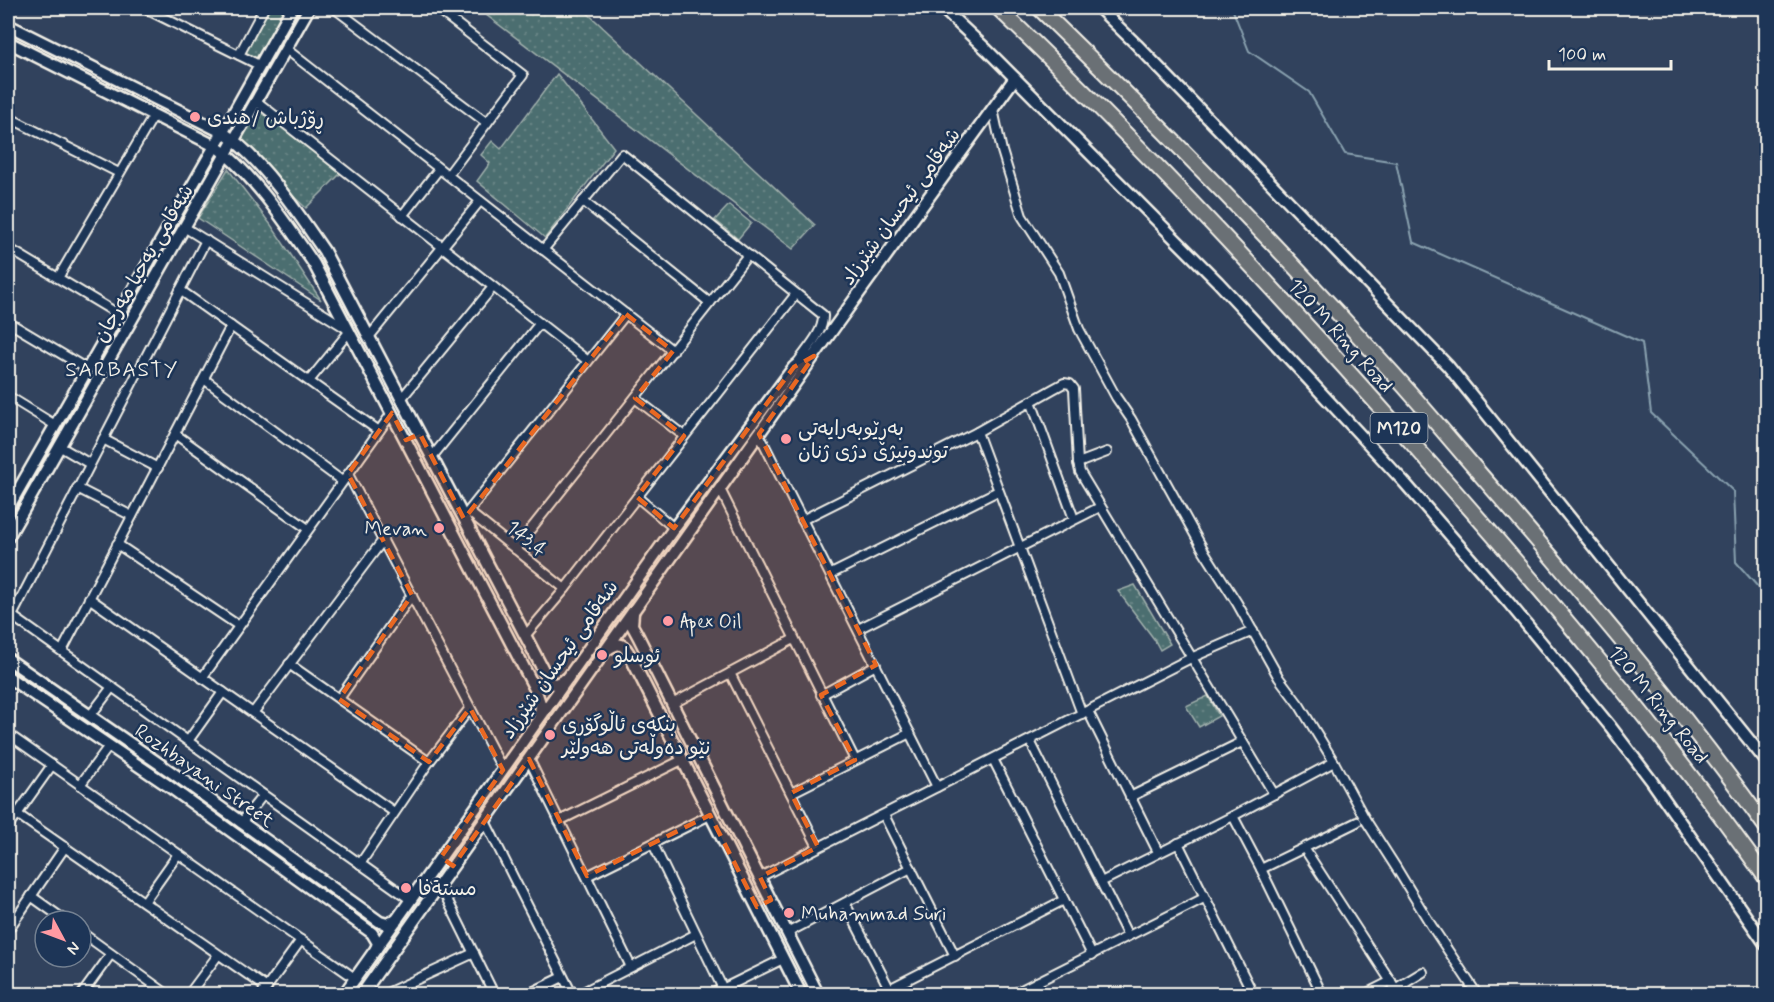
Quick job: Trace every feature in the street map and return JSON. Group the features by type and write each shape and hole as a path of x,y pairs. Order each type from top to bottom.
{"highway":[{"name":"120 M Ring Road","path":"998,8 1062,69 1215,226 1369,394 1520,565 1668,746 1767,878"},
{"name":"120 M Ring Road","path":"1039,8 1226,194 1388,368 1666,694 1767,827"}],"street":[{"path":"144,8 259,65"},
{"path":"239,55 264,8"},
{"name":"شەقامی یەحیا مەرجان","path":"8,508 292,8"},
{"name":"شەقامی یەحیا مەرجان","path":"8,537 184,227 230,157 234,140 309,8"},
{"path":"334,8 487,123"},
{"path":"436,8 523,75 448,176"},
{"path":"942,8 1016,78 1218,282 1404,482 1567,672 1651,780 1767,945"},
{"path":"1099,8 1448,366 1767,761"},
{"path":"8,25 222,132 234,140 282,193 324,251 432,457 466,515 550,683"},
{"path":"22,32 11,44 204,140 230,157 264,196 304,249 349,330 536,691 541,706 539,718"},
{"path":"286,49 673,351"},
{"name":"شەقامی ئیحسان شێرزاد","path":"362,994 814,356 1016,78"},
{"path":"256,101 588,361"},
{"path":"993,110 1002,152 1023,216 1059,273 1079,329 1204,551 1254,631 1279,678 1300,706 1365,819 1477,994"},
{"path":"57,278 154,115"},
{"path":"8,118 119,173"},
{"path":"204,140 211,127"},
{"path":"230,157 244,151"},
{"path":"543,250 622,153 823,315 820,329 794,368"},
{"path":"402,216 439,169"},
{"path":"369,337 480,201"},
{"path":"583,201 710,303"},
{"path":"184,227 349,330"},
{"path":"206,240 10,614 411,900"},
{"path":"8,248 118,314"},
{"path":"515,549 748,255"},
{"path":"401,399 493,287"},
{"path":"180,290 379,431"},
{"path":"525,636 564,590 796,294"},
{"path":"466,515 626,314"},
{"path":"8,322 87,369"},
{"path":"432,457 540,324"},
{"path":"62,651 231,326"},
{"path":"309,381 349,330"},
{"name":"شەقامی ئیحسان شێرزاد","path":"344,994 674,528 794,368 804,359 814,356"},
{"path":"204,380 342,481"},
{"path":"802,520 976,432 1064,383 1070,384 1074,389 1080,472 1274,794"},
{"path":"74,392 86,399"},
{"path":"8,396 55,425"},
{"path":"635,398 684,436"},
{"path":"1031,401 1074,519"},
{"path":"202,678 392,413"},
{"path":"976,432 1084,712 1158,852"},
{"path":"175,434 308,529"},
{"path":"406,441 420,434"},
{"path":"759,434 937,786"},
{"path":"102,439 158,468"},
{"path":"59,446 90,464"},
{"path":"1078,463 1107,452"},
{"path":"348,474 503,770"},
{"path":"77,488 132,516"},
{"path":"720,489 855,760"},
{"path":"831,574 998,491"},
{"path":"637,497 674,528"},
{"path":"858,629 1100,507"},
{"name":"143.4","path":"466,515 515,549 564,590"},
{"path":"253,713 383,540"},
{"path":"117,544 239,627"},
{"path":"655,555 667,564"},
{"path":"339,699 412,595"},
{"path":"89,598 394,812"},
{"path":"633,612 633,625 642,644 818,994"},
{"path":"760,877 1191,658 1254,631"},
{"path":"672,704 794,639"},
{"path":"605,651 619,644 624,646 628,652 801,994"},
{"path":"628,652 631,645 642,644"},
{"name":"Rozhbayani Street","path":"8,659 174,774 380,922"},
{"path":"289,664 429,762"},
{"path":"821,694 876,666"},
{"path":"730,673 818,847"},
{"name":"Rozhbayani Street","path":"8,677 166,785 372,933"},
{"path":"550,683 556,684 568,678"},
{"path":"536,691 541,693 546,691 550,683"},
{"path":"90,716 112,687"},
{"path":"188,741 223,692"},
{"path":"360,864 429,762 471,708"},
{"path":"791,793 910,733"},
{"path":"8,734 356,979"},
{"path":"1030,741 1128,936"},
{"path":"1130,797 1242,742"},
{"path":"80,785 109,746"},
{"path":"529,759 631,967"},
{"path":"993,759 1092,955"},
{"path":"559,821 682,760"},
{"path":"1101,882 1334,762"},
{"path":"8,827 52,765"},
{"path":"166,785 174,774"},
{"path":"241,823 263,795"},
{"path":"17,814 218,954 264,991 301,940"},
{"path":"587,876 710,814"},
{"path":"884,815 955,956"},
{"path":"1233,816 1322,994"},
{"path":"485,821 572,994"},
{"path":"1261,869 1357,822"},
{"path":"1178,843 1253,994"},
{"path":"652,844 723,989"},
{"path":"8,930 65,847"},
{"path":"1304,848 1395,988"},
{"path":"144,902 178,854"},
{"path":"441,857 453,866"},
{"path":"787,933 911,868"},
{"path":"440,885 494,994"},
{"path":"31,896 49,909"},
{"path":"1013,994 1204,898"},
{"path":"757,907 771,900"},
{"path":"845,903 890,992 1064,900"},
{"path":"376,950 378,943 372,933 380,929 380,922 387,924 397,920"},
{"path":"579,994 696,934"},
{"path":"93,941 167,994"},
{"path":"385,994 474,953"},
{"path":"82,994 111,954"},
{"path":"189,994 218,954"},
{"path":"712,994 783,959"},
{"path":"1365,994 1395,988 1423,972"},
{"path":"528,994 563,977"},
{"path":"1037,982 1043,994"}],"highlighted area":[{"path":"626,314 673,351 635,398 684,436 637,497 674,528 794,367 814,356 759,434 876,665 821,695 855,760 791,793 818,847 760,877 771,900 757,907 710,815 587,876 529,759 453,866 441,857 503,770 470,708 429,762 339,699 412,595 348,474 392,413 406,440 420,434 464,519"}],"green space":[{"path":"264,8 292,8 259,65 239,55"},
{"path":"477,8 582,8 815,225 793,249"},
{"path":"557,74 614,148 545,238 477,181 490,163 481,155 492,141 501,149"},
{"path":"256,101 344,170 306,208 234,140"},
{"path":"228,169 271,225 321,300 198,218"},
{"path":"729,205 751,223 738,239 715,220"},
{"path":"1135,585 1170,644 1160,650 1118,591"},
{"path":"1208,696 1219,716 1199,727 1186,706"}],"waterway":[{"path":"1232,8 1249,51 1309,92 1345,154 1396,162 1413,242 1642,343 1651,413 1733,491 1736,562 1766,596"}],"place":[{"name":"ڕۆژباش /ھندی","path":"195,117"},
{"name":"بەڕێوبەرایەتی توندوتیژی دژی ژنان","path":"786,439"},
{"name":"Mevan","path":"439,528"},
{"name":"Apex Oil","path":"668,621"},
{"name":"ئوسلو","path":"602,655"},
{"name":"بنکەی ئاڵوگۆڕی نێو دەوڵەتی هەولێر","path":"550,735"},
{"name":"مستةفا","path":"406,888"},
{"name":"Muhammad Suri","path":"789,913"}],"district":[{"name":"SARBASTY","path":"122,369"}]}
